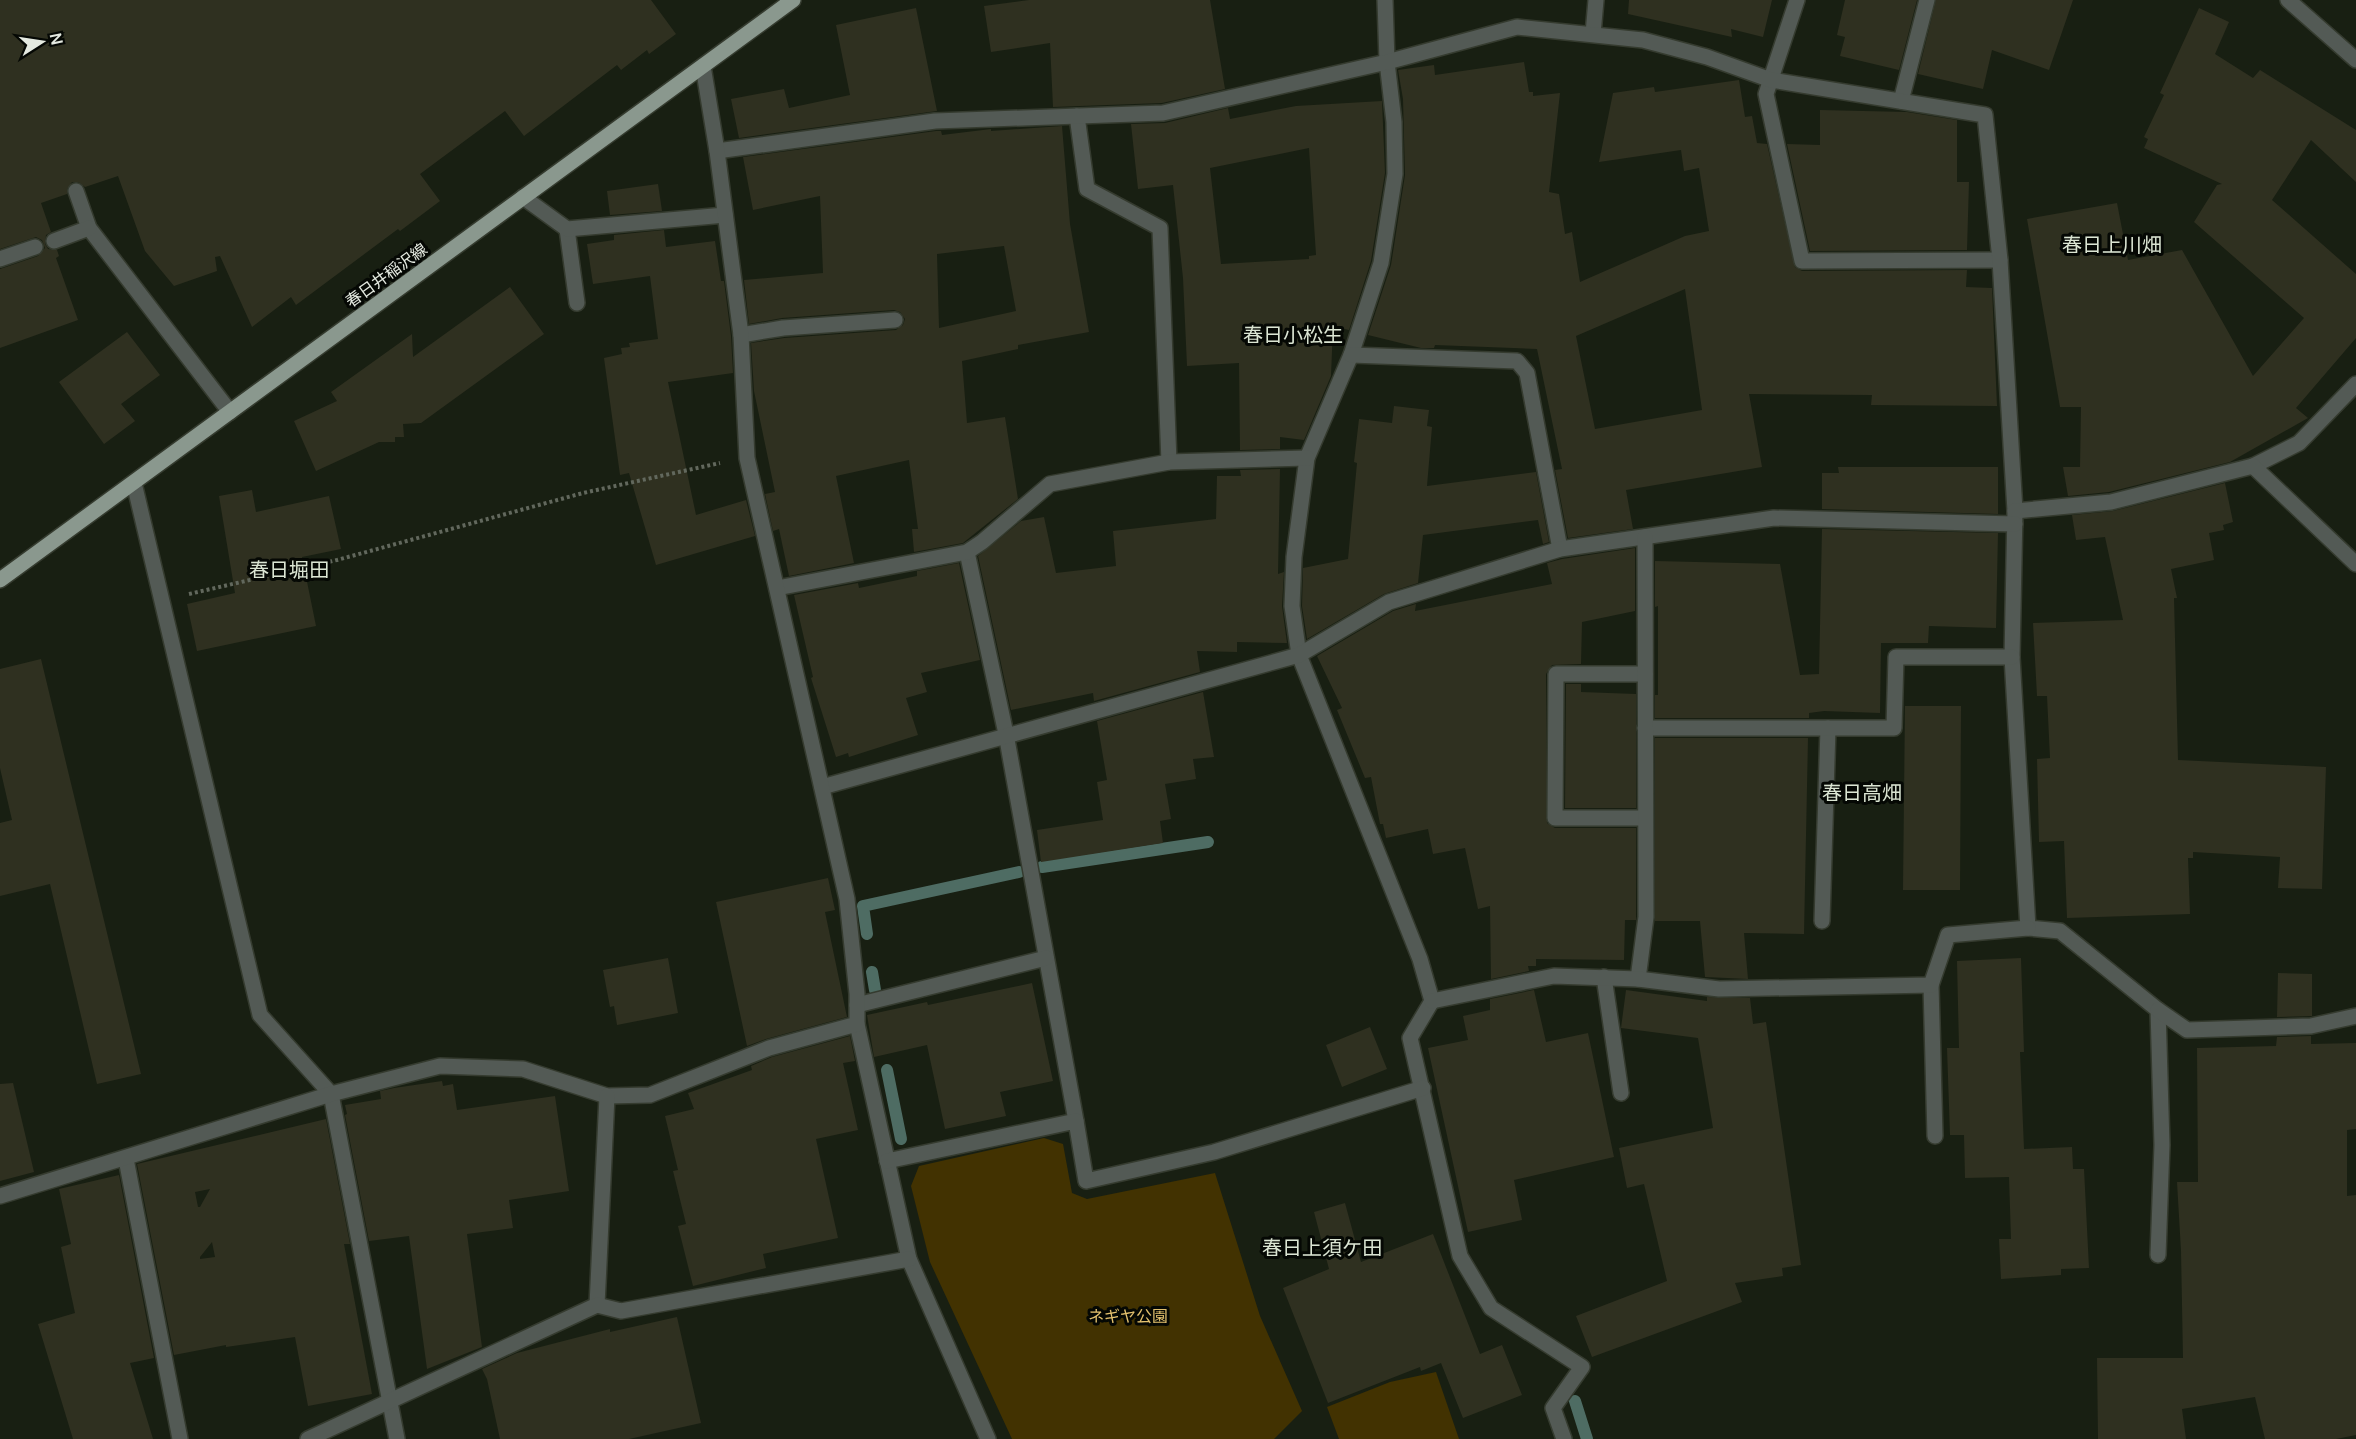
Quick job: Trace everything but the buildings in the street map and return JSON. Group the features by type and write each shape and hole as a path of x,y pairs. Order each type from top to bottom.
{"main road":[{"name":"春日井稲沢線","path":"0,580 793,0"}],"street":[{"path":"1385,0 1387,62 1394,122 1395,174 1381,263 1351,354 1307,458 1293,577 1292,606 1299,655 1420,959 1432,1001 1410,1038 1460,1256 1491,1308 1582,1367 1553,1408 1564,1439"},
{"path":"1593,34 1596,0"},
{"path":"1797,0 1766,94 1802,261 2000,260"},
{"path":"1901,101 1927,0"},
{"path":"2289,0 2356,60"},
{"path":"717,151 934,121 1163,113 1387,62 1517,27 1644,40 1707,57 1771,80 1985,115 2000,260 2015,517 2012,657 2028,928"},
{"path":"703,66 717,151 741,335 747,458 847,899 857,1024 909,1259 988,1439"},
{"path":"1077,116 1087,189 1160,228 1169,462"},
{"path":"76,191 89,228 230,412"},
{"path":"523,197 567,230 725,215"},
{"path":"54,240 89,228"},
{"path":"567,230 578,303"},
{"path":"0,259 35,247"},
{"path":"741,335 783,328 895,320"},
{"path":"1351,354 1517,361 1527,373 1560,549"},
{"path":"822,786 1299,655 1389,602 1560,549 1774,518 2015,517 2111,502 2253,466 2299,443 2356,384"},
{"path":"777,588 967,552 982,543 1050,483 1169,462 1307,458"},
{"path":"2253,466 2356,564"},
{"path":"134,483 260,1015 330,1094 397,1439"},
{"path":"1638,979 1646,917 1645,537"},
{"path":"967,552 1006,734 1086,1181 1214,1152 1423,1088"},
{"path":"1645,728 1894,728 1896,657 2012,657"},
{"path":"1645,674 1556,674 1555,818 1646,819"},
{"path":"1822,921 1828,728"},
{"path":"1935,1136 1931,985 1948,935 2028,928 2060,931 2158,1010 2187,1030 2311,1026 2356,1016"},
{"path":"857,1005 1046,958"},
{"path":"1432,1001 1554,975 1638,979 1719,990 1931,985"},
{"path":"1604,977 1621,1093"},
{"path":"2158,1010 2162,1145 2158,1255"},
{"path":"0,1196 126,1159 330,1094 440,1066 523,1069 607,1096 650,1095 769,1048 857,1024"},
{"path":"597,1305 607,1096"},
{"path":"886,1161 1076,1121"},
{"path":"126,1159 180,1439"},
{"path":"309,1439 597,1305 621,1311 909,1259"}],"path":[{"path":"162,600 337,560 583,493 747,458"}],"green space":[{"name":"ネギヤ公園","path":"1044,1138 1063,1144 1072,1193 1087,1199 1215,1173 1260,1316 1302,1411 1274,1439 1012,1439 930,1262 911,1186 919,1166"},
{"path":"1436,1372 1459,1439 1339,1439 1327,1407 1390,1382"}],"waterway":[{"path":"1042,867 1208,842"},
{"path":"867,934 863,906 1019,872"},
{"path":"872,972 875,990"},
{"path":"887,1070 901,1139"},
{"path":"1575,1401 1587,1439"}],"district":[{"name":"春日上川畑","path":"2112,244"},
{"name":"春日小松生","path":"1293,334"},
{"name":"春日堀田","path":"289,569"},
{"name":"春日高畑","path":"1862,792"},
{"name":"春日上須ケ田","path":"1322,1247"}]}
